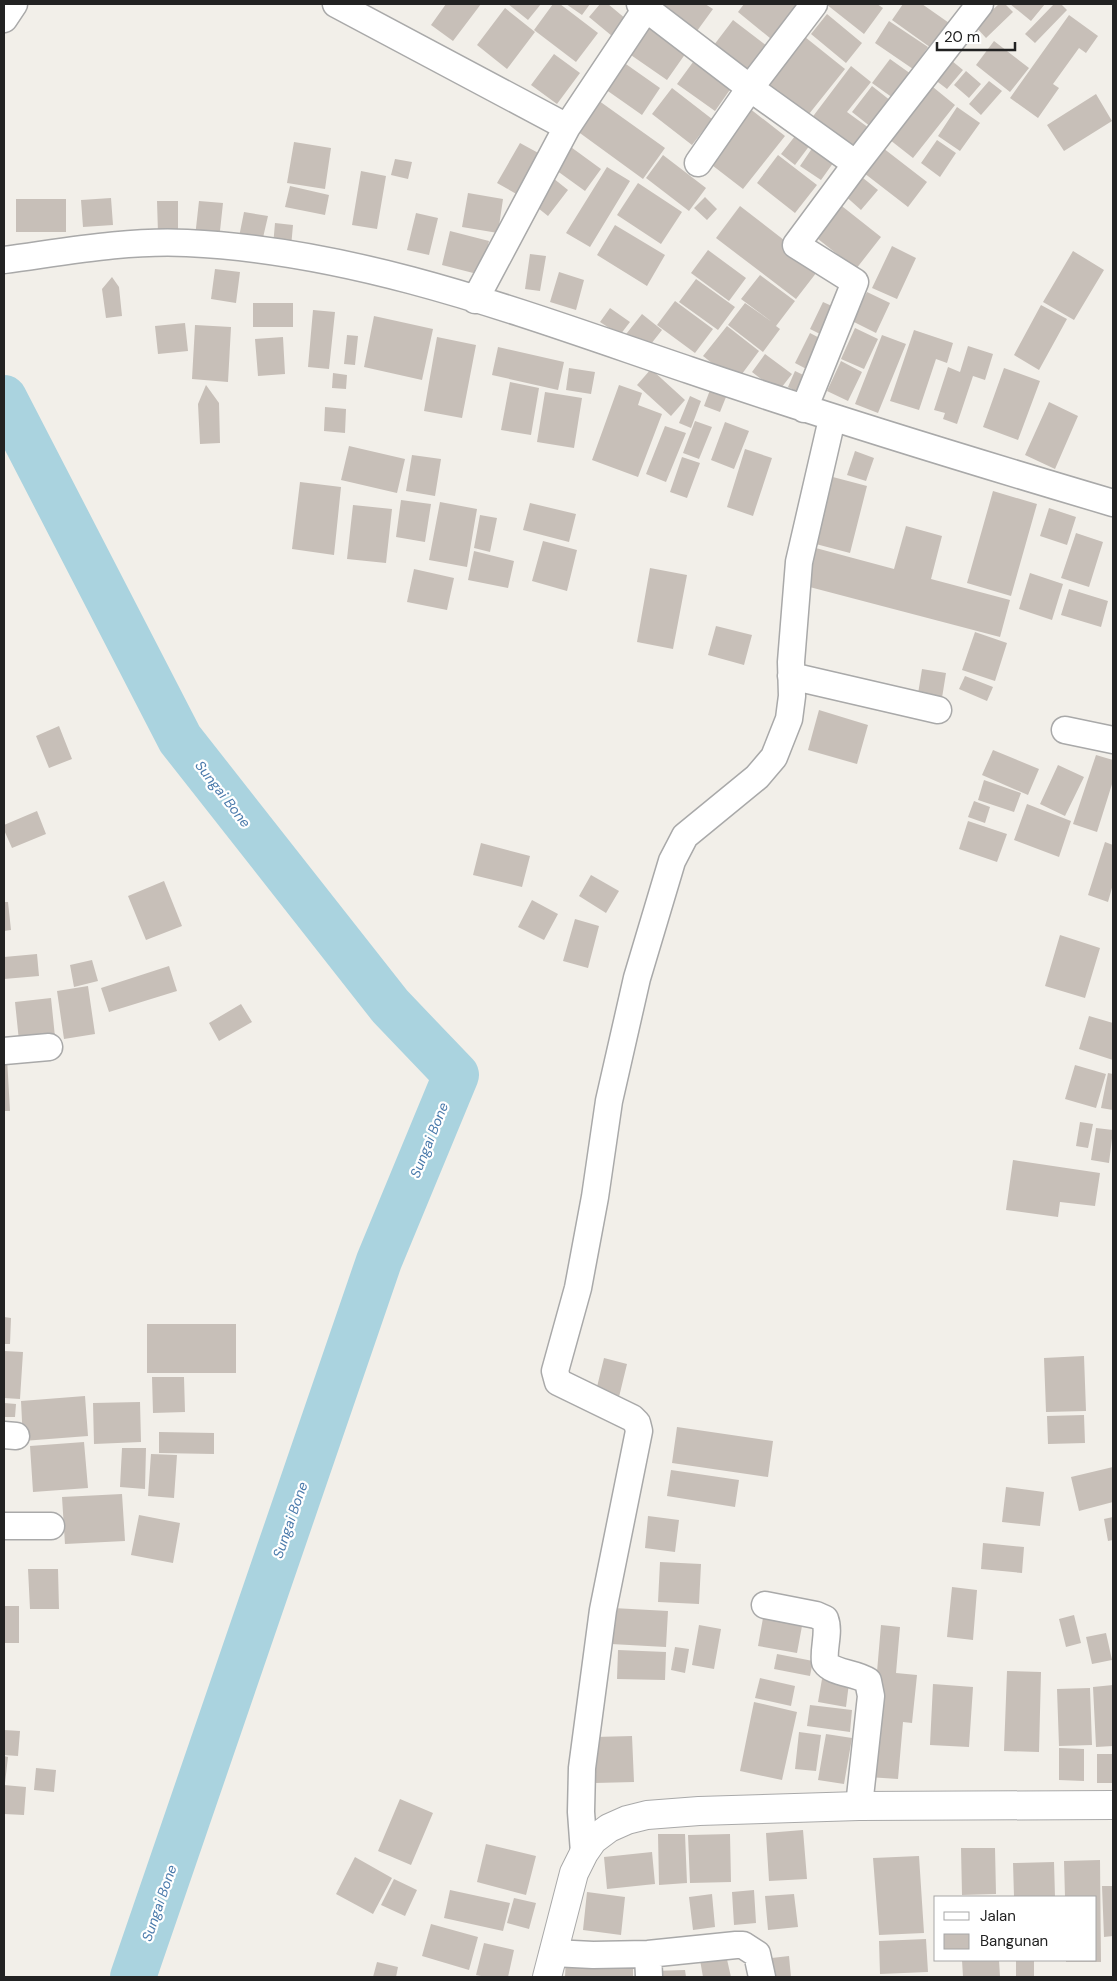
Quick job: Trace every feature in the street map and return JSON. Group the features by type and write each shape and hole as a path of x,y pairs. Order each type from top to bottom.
{"street":[{"path":"4,20 14,4"},
{"path":"336,4 568,127"},
{"path":"698,163 750,88 814,4"},
{"path":"804,410 855,282 796,245 980,4"},
{"path":"475,300 568,127 645,5 750,88 856,164"},
{"path":"4,260 109,245 185,242 298,255 363,267 532,317 832,419 1113,503"},
{"path":"584,1853 581,1812 582,1768 603,1610 639,1431 637,1423 632,1418 558,1382 555,1371 578,1288 596,1197 609,1101 637,978 672,861 685,836 756,777 774,757 789,719 792,696 791,676 799,562 832,419"},
{"path":"791,676 938,710"},
{"path":"1066,730 1113,740"},
{"path":"4,1051 49,1047"},
{"path":"4,1526 51,1526"},
{"path":"765,1605 816,1615 825,1619 827,1624 824,1652 825,1662 832,1668 860,1676 868,1681 871,1696 859,1806"},
{"path":"762,1977 762,1969 757,1954 743,1945 649,1965 593,1955 550,1965 574,1873 593,1840 609,1828 627,1820 647,1815 699,1811 859,1806 1113,1805"}],"building":[{"path":"446,4 481,4 453,41 431,25"},
{"path":"508,4 541,4 528,20"},
{"path":"553,4 560,4 598,33 576,62 534,30"},
{"path":"566,4 590,4 582,15"},
{"path":"600,4 608,4 626,19 612,36 589,17"},
{"path":"658,4 705,4 713,9 697,31"},
{"path":"744,4 807,4 776,43 738,12"},
{"path":"826,4 877,4 883,8 864,34"},
{"path":"903,4 922,4 952,25 934,50 892,20"},
{"path":"999,4 1005,4 1013,12 986,38 975,26"},
{"path":"1010,4 1045,4 1031,21"},
{"path":"1054,4 1061,4 1067,10 1035,43 1025,34"},
{"path":"505,8 535,32 507,69 477,45"},
{"path":"827,14 862,43 846,63 811,34"},
{"path":"1069,15 1098,36 1086,53 1079,48 1053,84 1059,88 1038,118 1010,98"},
{"path":"733,20 771,49 753,74 714,45"},
{"path":"889,21 928,47 913,69 875,43"},
{"path":"648,23 688,50 667,80 628,53"},
{"path":"805,37 845,69 805,119 765,88"},
{"path":"994,41 1029,68 1010,92 976,65"},
{"path":"554,54 580,73 557,104 531,85"},
{"path":"946,56 963,70 947,89 930,76"},
{"path":"696,58 734,84 715,111 677,84"},
{"path":"890,59 911,74 893,98 872,83"},
{"path":"623,62 660,88 642,115 605,89"},
{"path":"851,66 871,82 847,112 869,128 850,154 808,123"},
{"path":"966,71 981,84 969,98 954,85"},
{"path":"989,81 1002,91 981,115 969,104"},
{"path":"928,83 955,105 913,158 885,136"},
{"path":"872,86 891,101 871,127 852,112"},
{"path":"672,88 712,119 692,145 652,114"},
{"path":"1096,94 1112,121 1064,151 1047,125"},
{"path":"595,98 665,148 643,179 573,128"},
{"path":"957,107 980,123 960,151 938,136"},
{"path":"749,108 785,136 743,189 708,162"},
{"path":"799,131 813,141 795,165 781,154"},
{"path":"937,140 956,153 940,177 921,163"},
{"path":"294,142 331,148 325,189 287,183"},
{"path":"564,142 601,169 585,191 549,165"},
{"path":"520,143 542,155 520,196 497,183"},
{"path":"815,144 836,159 821,180 800,166"},
{"path":"883,148 927,182 908,207 864,173"},
{"path":"663,155 706,188 689,211 646,178"},
{"path":"778,155 817,185 795,213 757,183"},
{"path":"395,159 412,162 408,179 391,175"},
{"path":"607,167 630,181 590,247 566,233"},
{"path":"361,171 386,176 377,229 352,225"},
{"path":"858,174 878,190 861,210 842,193"},
{"path":"553,178 568,190 548,216 533,204"},
{"path":"638,183 682,212 661,244 617,215"},
{"path":"290,186 329,195 325,215 285,207"},
{"path":"468,193 503,199 498,233 462,227"},
{"path":"705,197 717,209 707,220 694,208"},
{"path":"111,198 113,225 83,227 81,200"},
{"path":"16,199 66,199 66,232 16,232"},
{"path":"157,201 178,201 178,233 158,233"},
{"path":"199,201 223,203 219,240 195,237"},
{"path":"838,203 881,237 856,269 813,235"},
{"path":"740,206 820,268 796,299 716,238"},
{"path":"244,212 268,216 262,242 239,237"},
{"path":"416,213 438,218 429,255 407,250"},
{"path":"275,223 293,225 291,247 273,246"},
{"path":"615,225 665,255 647,286 597,255"},
{"path":"450,231 489,241 481,275 442,265"},
{"path":"892,246 916,258 897,299 872,288"},
{"path":"708,250 746,278 729,301 691,273"},
{"path":"1073,251 1104,270 1074,320 1043,302"},
{"path":"530,254 546,256 540,291 525,289"},
{"path":"215,269 240,272 236,303 211,299"},
{"path":"559,272 584,280 576,310 550,302"},
{"path":"760,275 795,301 776,326 780,329 763,352 728,325 745,303 772,322 741,299"},
{"path":"112,277 119,287 122,316 106,318 102,289"},
{"path":"696,279 735,307 718,330 679,302"},
{"path":"867,292 890,303 876,333 852,321"},
{"path":"675,301 713,329 695,353 657,325"},
{"path":"823,302 843,311 830,339 810,329"},
{"path":"253,303 293,303 293,327 253,327"},
{"path":"1041,305 1067,319 1039,370 1014,355"},
{"path":"610,308 630,322 620,335 600,322"},
{"path":"313,310 335,312 329,369 308,367"},
{"path":"642,314 662,330 643,354 623,338"},
{"path":"374,316 433,329 422,380 364,367"},
{"path":"185,323 188,351 158,354 155,326"},
{"path":"195,325 231,327 228,382 192,379"},
{"path":"727,326 759,351 736,382 703,356"},
{"path":"855,328 878,339 864,369 841,359"},
{"path":"914,330 953,343 947,363 936,359 919,410 890,401"},
{"path":"810,333 831,344 816,374 795,363"},
{"path":"347,335 358,336 355,365 344,364"},
{"path":"882,335 906,344 878,413 855,404"},
{"path":"283,337 285,374 258,376 255,339"},
{"path":"437,337 476,345 462,418 424,411"},
{"path":"968,346 993,354 985,380 973,376 957,424 943,419 945,413 934,410 948,367 960,372"},
{"path":"498,347 564,362 558,390 492,375"},
{"path":"765,354 792,374 778,392 752,372"},
{"path":"841,361 862,372 848,401 827,391"},
{"path":"569,368 595,372 591,394 566,390"},
{"path":"1004,368 1040,381 1018,440 983,427"},
{"path":"651,369 685,400 671,416 637,385"},
{"path":"795,371 814,380 806,396 788,387"},
{"path":"333,373 347,375 346,389 332,388"},
{"path":"510,382 539,388 531,435 501,430"},
{"path":"206,385 219,403 220,443 200,444 198,404"},
{"path":"619,385 642,393 638,405 662,414 638,477 592,460"},
{"path":"710,390 726,397 720,412 704,406"},
{"path":"545,392 582,398 574,448 537,442"},
{"path":"690,396 701,401 691,428 679,423"},
{"path":"1049,402 1078,416 1055,469 1025,455"},
{"path":"325,407 346,409 345,433 324,431"},
{"path":"695,421 712,427 699,459 683,453"},
{"path":"725,422 749,431 734,469 711,460"},
{"path":"665,426 686,433 666,482 646,474"},
{"path":"349,446 405,459 397,493 341,480"},
{"path":"745,449 772,458 753,516 727,507"},
{"path":"855,451 874,458 866,481 847,475"},
{"path":"412,455 441,459 435,496 406,491"},
{"path":"682,457 700,463 687,498 670,492"},
{"path":"829,476 867,486 850,553 812,543"},
{"path":"300,482 341,487 334,555 292,549"},
{"path":"993,491 1037,504 1011,596 967,583"},
{"path":"401,500 431,504 425,542 396,537"},
{"path":"440,502 477,509 467,567 429,560"},
{"path":"530,503 576,514 569,542 523,530"},
{"path":"353,505 392,509 386,563 347,559"},
{"path":"1049,508 1076,517 1067,545 1040,536"},
{"path":"480,515 497,518 490,552 474,548"},
{"path":"906,526 942,536 931,579 1010,600 1000,637 802,585 812,547 894,569"},
{"path":"1076,533 1103,542 1089,587 1061,578"},
{"path":"543,541 577,550 567,591 532,581"},
{"path":"474,551 514,561 508,588 468,580"},
{"path":"650,568 687,575 673,649 637,642"},
{"path":"414,569 454,578 447,610 407,602"},
{"path":"1030,573 1063,584 1052,620 1019,609"},
{"path":"1069,589 1108,601 1101,627 1061,615"},
{"path":"716,626 752,635 744,665 708,655"},
{"path":"975,632 1007,643 995,681 962,670"},
{"path":"922,669 946,673 941,704 917,700"},
{"path":"965,676 993,687 987,701 959,689"},
{"path":"819,710 868,725 857,764 808,750"},
{"path":"59,726 72,759 49,768 36,736"},
{"path":"993,750 1039,769 1028,795 982,775"},
{"path":"1096,755 1113,760 1113,781 1097,832 1073,824"},
{"path":"1058,765 1084,777 1065,816 1040,804"},
{"path":"984,780 1021,793 1014,812 978,800"},
{"path":"974,801 990,807 985,823 968,817"},
{"path":"1027,804 1071,821 1059,857 1014,840"},
{"path":"37,811 46,834 12,848 4,830 4,825"},
{"path":"968,821 1007,834 997,862 959,849"},
{"path":"1105,842 1113,845 1113,884 1108,902 1088,895"},
{"path":"481,843 530,856 522,887 473,875"},
{"path":"591,875 619,891 606,913 579,896"},
{"path":"164,881 182,926 146,940 128,896"},
{"path":"532,900 558,914 544,940 518,927"},
{"path":"4,902 8,902 11,930 4,931"},
{"path":"575,919 599,926 588,968 563,961"},
{"path":"1060,935 1100,948 1085,998 1045,986"},
{"path":"37,954 39,976 4,979 4,957"},
{"path":"92,960 98,981 74,987 70,965"},
{"path":"169,966 177,991 109,1012 101,988"},
{"path":"88,986 95,1034 64,1039 57,991"},
{"path":"51,998 55,1037 19,1041 15,1002"},
{"path":"241,1004 252,1022 219,1041 209,1023"},
{"path":"1089,1016 1113,1023 1113,1060 1079,1049"},
{"path":"4,1058 7,1058 10,1111 4,1111"},
{"path":"1075,1065 1106,1074 1096,1108 1065,1099"},
{"path":"1108,1073 1113,1074 1113,1110 1101,1108"},
{"path":"1080,1122 1093,1124 1088,1148 1076,1146"},
{"path":"1096,1128 1113,1130 1109,1163 1091,1160"},
{"path":"1013,1160 1100,1173 1095,1206 1060,1202 1058,1217 1006,1210"},
{"path":"4,1317 11,1318 10,1344 4,1344"},
{"path":"147,1324 236,1324 236,1373 147,1373"},
{"path":"4,1351 23,1352 20,1399 4,1398"},
{"path":"1084,1356 1086,1411 1046,1412 1044,1358"},
{"path":"604,1358 627,1364 619,1397 596,1391"},
{"path":"152,1377 184,1377 185,1412 153,1413"},
{"path":"85,1396 88,1436 23,1441 21,1401"},
{"path":"140,1402 141,1442 94,1444 93,1403"},
{"path":"4,1403 16,1404 15,1417 4,1417"},
{"path":"1084,1415 1085,1443 1048,1444 1047,1416"},
{"path":"677,1427 773,1441 768,1477 672,1463"},
{"path":"159,1432 214,1433 214,1454 159,1453"},
{"path":"84,1442 88,1488 33,1492 30,1446"},
{"path":"122,1448 146,1448 145,1489 120,1487"},
{"path":"151,1454 177,1455 174,1498 148,1496"},
{"path":"1113,1467 1113,1502 1079,1511 1071,1477"},
{"path":"671,1470 739,1480 735,1507 667,1496"},
{"path":"1006,1487 1044,1492 1040,1526 1002,1522"},
{"path":"122,1494 125,1541 65,1544 62,1497"},
{"path":"139,1515 180,1523 173,1563 131,1555"},
{"path":"648,1516 679,1520 675,1552 645,1548"},
{"path":"1113,1517 1113,1540 1108,1541 1104,1519"},
{"path":"983,1543 1024,1547 1022,1573 981,1569"},
{"path":"660,1562 701,1564 699,1604 658,1602"},
{"path":"28,1569 58,1569 59,1609 30,1609"},
{"path":"952,1587 977,1590 973,1640 947,1637"},
{"path":"4,1606 19,1606 19,1643 4,1643"},
{"path":"613,1608 668,1611 666,1647 611,1644"},
{"path":"1074,1615 1081,1643 1066,1647 1059,1619"},
{"path":"763,1618 802,1626 797,1653 758,1646"},
{"path":"699,1625 721,1629 714,1669 692,1665"},
{"path":"881,1625 900,1627 896,1673 917,1675 912,1723 903,1722 898,1779 868,1777"},
{"path":"1106,1633 1112,1660 1092,1664 1086,1637"},
{"path":"675,1647 689,1649 685,1673 671,1670"},
{"path":"618,1650 666,1652 665,1680 617,1679"},
{"path":"777,1654 813,1661 810,1676 774,1669"},
{"path":"1007,1671 1041,1672 1039,1752 1004,1751"},
{"path":"760,1678 795,1686 791,1706 755,1698"},
{"path":"822,1679 849,1683 846,1707 818,1702"},
{"path":"933,1684 973,1687 969,1747 930,1745"},
{"path":"1113,1685 1113,1746 1096,1747 1093,1687"},
{"path":"1090,1688 1092,1745 1059,1746 1057,1689"},
{"path":"754,1702 797,1712 782,1780 740,1771"},
{"path":"810,1705 852,1710 850,1732 807,1726"},
{"path":"4,1730 20,1731 18,1756 4,1755"},
{"path":"799,1732 821,1735 816,1771 795,1769"},
{"path":"826,1734 852,1738 844,1784 818,1780"},
{"path":"632,1736 634,1782 595,1783 594,1737"},
{"path":"1059,1748 1084,1749 1084,1781 1059,1780"},
{"path":"1097,1754 1113,1754 1113,1783 1097,1783"},
{"path":"4,1756 8,1757 5,1783 4,1783"},
{"path":"36,1768 56,1770 54,1792 34,1790"},
{"path":"4,1785 26,1787 24,1815 4,1814"},
{"path":"400,1799 433,1813 411,1865 378,1851"},
{"path":"803,1830 807,1879 769,1881 766,1833"},
{"path":"658,1834 685,1834 687,1883 659,1885"},
{"path":"730,1834 731,1882 690,1883 688,1835"},
{"path":"486,1844 536,1856 526,1895 477,1882"},
{"path":"961,1848 995,1848 996,1894 962,1895"},
{"path":"652,1852 655,1884 607,1889 604,1857"},
{"path":"919,1856 924,1933 879,1935 873,1858"},
{"path":"355,1857 392,1878 373,1914 336,1894"},
{"path":"1100,1860 1101,1962 1066,1962 1097,1961 1097,1896 1065,1896 1064,1861"},
{"path":"1054,1862 1055,1896 1014,1896 1013,1863"},
{"path":"394,1879 417,1890 405,1916 381,1905"},
{"path":"1102,1886 1113,1886 1113,1936 1104,1937"},
{"path":"450,1890 510,1903 503,1931 444,1918"},
{"path":"754,1890 756,1923 734,1925 732,1892"},
{"path":"587,1892 625,1897 621,1935 583,1930"},
{"path":"712,1894 715,1927 693,1930 689,1897"},
{"path":"794,1894 798,1927 768,1930 765,1896"},
{"path":"514,1898 536,1903 529,1929 507,1923"},
{"path":"431,1924 478,1937 469,1970 422,1956"},
{"path":"926,1939 928,1972 880,1974 879,1941"},
{"path":"484,1943 514,1950 508,1977 476,1975"},
{"path":"726,1955 731,1977 703,1977 700,1960"},
{"path":"789,1956 791,1977 766,1977 763,1959"},
{"path":"566,1957 633,1961 633,1977 565,1977"},
{"path":"962,1961 999,1961 1000,1977 963,1977"},
{"path":"1016,1961 1034,1961 1034,1977 1016,1977"},
{"path":"377,1962 398,1967 396,1977 373,1977"},
{"path":"685,1970 686,1977 654,1977 653,1971"}],"waterway":[{"name":"Sungai Bone","path":"4,398 180,739 390,1006 456,1075 379,1261 133,1977"}]}
